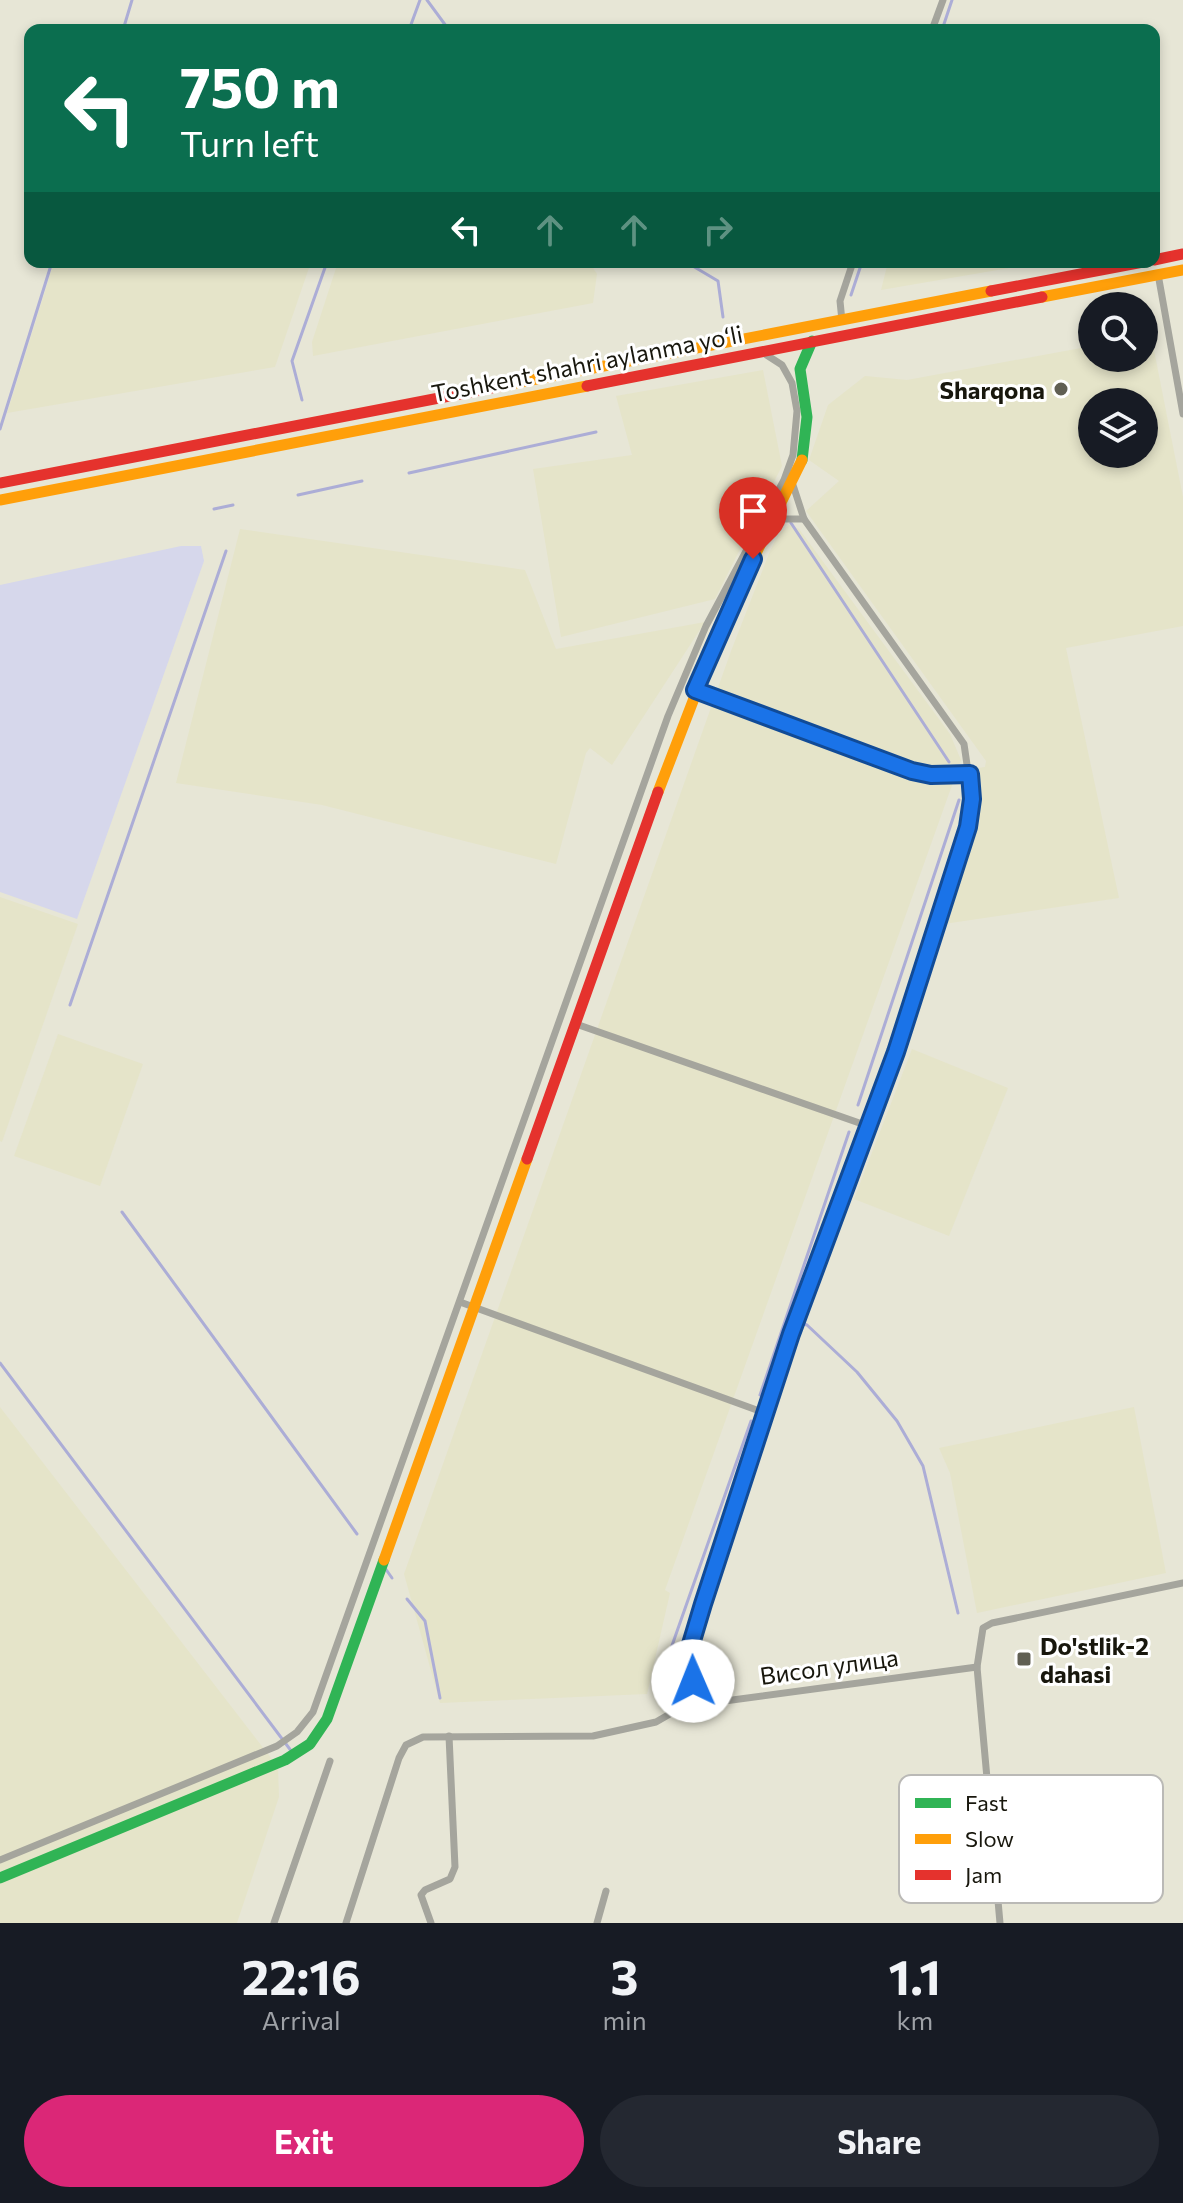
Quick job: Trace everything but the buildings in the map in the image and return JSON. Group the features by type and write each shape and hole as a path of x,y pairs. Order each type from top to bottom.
{"main road":[{"path":"1160,259 1183,254"},
{"name":"Toshkent shahri aylanma yoʻli","path":"0,483 1112,268"},
{"name":"Toshkent shahri aylanma yoʻli","path":"0,500 1183,270"},
{"path":"0,1878 285,1760 299,1753 327,1719 695,690 733,600 802,462 807,430 800,369 812,341"},
{"path":"493,387 491,396 497,404"}],"street":[{"path":"934,24 943,0"},
{"path":"842,321 840,301 851,268"},
{"path":"1158,274 1183,414"},
{"path":"0,1860 277,1746 304,1726 313,1712 683,678 706,626 784,480 793,455 797,411 792,383 782,365 760,352"},
{"path":"695,1705 691,1644 795,1321 896,1052 968,827 972,799 964,744 804,519 793,485"},
{"path":"773,520 804,519"},
{"path":"695,690 912,771 931,775 970,774"},
{"path":"603,898 617,903"},
{"path":"576,1024 868,1126"},
{"path":"460,1302 765,1413"},
{"path":"987,1775 977,1667 983,1628 992,1623 1183,1583"},
{"name":"Висол улица","path":"346,1923 406,1745 423,1737 593,1736 650,1724 695,1705 977,1667"},
{"path":"313,1712 327,1719"},
{"path":"431,1923 421,1895 425,1890 450,1879 455,1867 449,1736"},
{"path":"274,1923 330,1761"},
{"path":"597,1923 606,1891"},
{"path":"998,1903 1000,1923"}],"shaded area":[{"path":"52,268 309,268 275,367 7,413"},
{"path":"336,268 593,268 597,274 593,303 313,356 312,342"},
{"path":"886,268 1009,268 881,290"},
{"path":"1078,349 1078,372 1158,370 1183,497 1183,626 1066,648 1119,898 944,924 978,822 978,768 985,767 986,761 806,511 839,481 809,460 828,405 865,376 907,380"},
{"path":"763,370 782,466 715,599 561,637 533,469 632,455 616,396"},
{"path":"789,525 799,529 950,734 961,760 665,1590 670,1593 647,1694 440,1703 404,1574 731,651 770,551 778,535"},
{"path":"240,529 525,570 556,649 705,622 612,765 590,748 586,753 556,864 322,805 176,783"},
{"path":"181,546 201,546 204,561 77,919 0,892 0,585"},
{"path":"0,897 78,924 2,1142 0,1141"},
{"path":"58,1034 143,1064 100,1186 14,1156"},
{"path":"912,1049 1008,1088 949,1236 854,1199"},
{"path":"0,1407 278,1767 279,1797 237,1923 0,1923"},
{"path":"1134,1407 1166,1573 977,1613 950,1473 939,1448"}],"waterway":[{"path":"125,24 132,0"},
{"path":"411,24 420,0"},
{"path":"427,0 445,24"},
{"path":"944,24 952,0"},
{"path":"0,429 50,268"},
{"path":"302,400 292,361 325,268"},
{"path":"696,268 718,281 723,317"},
{"path":"851,295 860,268"},
{"path":"409,473 596,432"},
{"path":"298,495 362,481"},
{"path":"214,509 233,505"},
{"path":"791,523 949,762"},
{"path":"70,1005 226,551"},
{"path":"858,1105 959,800"},
{"path":"760,1395 849,1132"},
{"path":"122,1212 357,1534"},
{"path":"788,1319 807,1325 857,1372 897,1421 923,1466 958,1613"},
{"path":"0,1363 292,1752"},
{"path":"656,1691 751,1421"},
{"path":"385,1568 392,1578"},
{"path":"407,1599 425,1621 440,1698"}],"traffic: fast":[{"path":"802,460 807,417 800,369 812,341"},
{"path":"0,1878 285,1760 310,1744 327,1719 384,1560"}],"traffic: slow":[{"path":"1042,297 1183,270"},
{"path":"501,386 991,291"},
{"path":"0,500 587,386"},
{"path":"658,792 728,610 802,460"},
{"path":"384,1560 527,1159"}],"traffic: jam":[{"path":"1160,259 1183,254"},
{"path":"991,291 1112,268"},
{"path":"587,386 1042,297"},
{"path":"0,483 501,386"},
{"path":"527,1159 658,792"}],"place":[{"name":"Sharqona","path":"1061,389"},
{"name":"Do'stlik-2 dahasi","path":"1024,1659"}],"route":[{"path":"693,1681 691,1644 703,1604 794,1325 896,1052 968,827 972,799 970,774 931,775 912,771 695,690 753,559"}]}
